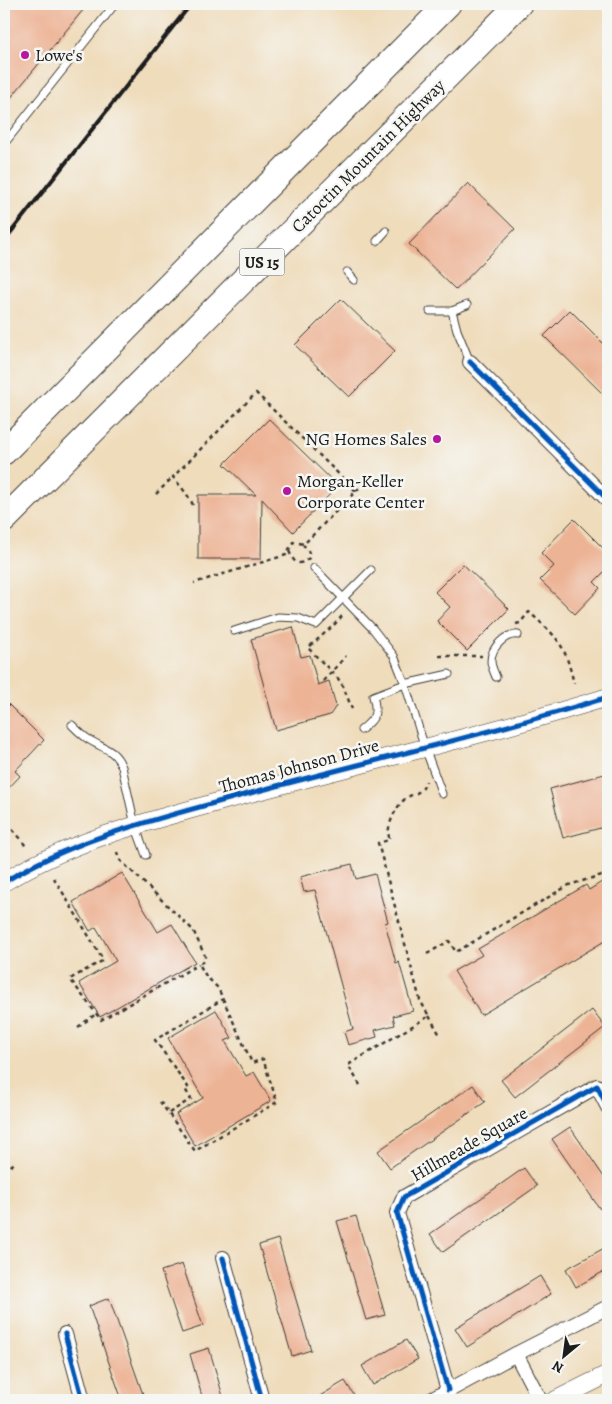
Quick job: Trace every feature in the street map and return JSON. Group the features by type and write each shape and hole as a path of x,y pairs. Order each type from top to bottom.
{"highway":[{"name":"US 15","path":"4,452 448,4"},
{"name":"Catoctin Mountain Highway","path":"4,520 520,4"}],"street":[{"path":"470,362 608,500"},
{"name":"Thomas Johnson Drive","path":"4,882 80,844 135,825 608,697"},
{"name":"Hillmeade Square","path":"448,1390 397,1213 404,1197 597,1086 608,1107"},
{"path":"224,1258 262,1400"},
{"path":"431,1400 608,1307"},
{"path":"65,1334 83,1400"},
{"path":"516,1354 540,1400"},
{"path":"556,1400 608,1374"}],"lane":[{"path":"4,144 115,4"},
{"path":"377,241 386,231"},
{"path":"347,272 354,280"},
{"path":"430,311 452,311 468,305"},
{"path":"452,311 457,330 470,362"},
{"path":"314,568 373,628 394,656 442,794"},
{"path":"234,631 278,617 298,618 316,625 371,570"},
{"path":"496,677 491,662 492,654 505,637 512,634 518,635"},
{"path":"361,730 375,716 376,708 373,696 405,684 449,674"},
{"path":"72,725 82,735 109,749 118,758 122,767 135,825 146,855"}],"path":[{"path":"156,494 256,393 356,492"},
{"path":"194,583 286,555 293,542 304,544 372,476"},
{"path":"173,477 183,488 193,505"},
{"path":"288,551 294,561 304,562 309,558 309,554 300,543"},
{"path":"342,616 308,648 332,671 343,686 352,709"},
{"path":"323,681 346,656"},
{"path":"425,776 426,783 420,792 406,798 398,807 390,824 388,832 390,839 378,843 420,1000 440,1036"},
{"path":"7,824 26,847"},
{"path":"54,878 102,958 102,961 70,979 101,1020 205,960 193,930 119,859 117,852"},
{"path":"427,954 449,941 456,952 569,885 602,875 604,879"},
{"path":"159,1100 195,1151 277,1102 263,1059 252,1063 218,988 206,976 199,964"},
{"path":"169,1114 191,1099 185,1089 188,1087 155,1040 223,1000"},
{"path":"78,1027 96,1014"},
{"path":"360,1085 348,1065 429,1016"},
{"path":"4,1171 16,1162"}],"building":[{"name":"Lowe's","path":"4,4 88,4 4,106"},
{"path":"468,183 515,229 456,290 409,244"},
{"path":"341,299 395,351 349,397 295,345"},
{"path":"570,310 608,348 608,399 544,336"},
{"name":"Morgan-Keller Corporate Center","path":"269,419 338,486 293,532 262,499 261,559 198,559 198,495 256,495 224,464"},
{"path":"574,519 608,553 608,568 594,582 600,588 575,614 540,580 554,566 541,553"},
{"path":"463,564 509,609 467,651 437,621 450,607 435,592"},
{"path":"293,627 301,657 310,655 318,685 329,681 336,706 330,715 276,730 251,639"},
{"path":"4,700 44,740 15,771 20,776 4,793"},
{"path":"608,773 608,826 563,838 550,789"},
{"path":"352,864 356,879 375,874 388,922 385,923 396,963 399,962 413,1011 393,1016 395,1025 375,1030 377,1037 348,1045 344,1032 353,1029 315,890 304,892 300,877"},
{"path":"122,873 158,932 172,924 195,962 100,1017 79,983 116,961 96,927 90,931 73,902"},
{"path":"608,878 608,939 481,1015 454,971 482,955 478,949 586,885 589,890"},
{"path":"216,1010 232,1038 225,1041 246,1076 254,1072 271,1101 195,1146 176,1114 203,1098 168,1038"},
{"path":"592,1010 605,1027 515,1097 501,1080"},
{"path":"473,1085 485,1102 390,1168 378,1151"},
{"path":"570,1127 608,1183 608,1203 600,1209 552,1139"},
{"path":"524,1168 537,1186 443,1252 430,1234"},
{"path":"356,1216 385,1315 366,1320 337,1221"},
{"path":"278,1239 311,1350 292,1356 259,1245"},
{"path":"608,1246 608,1269 576,1287 566,1269"},
{"path":"182,1264 203,1326 182,1333 161,1271"},
{"path":"540,1276 551,1294 467,1347 455,1328"},
{"path":"109,1298 145,1400 122,1400 89,1306"},
{"path":"406,1340 418,1359 373,1385 362,1366"},
{"path":"209,1348 224,1400 203,1400 190,1354"},
{"path":"345,1381 357,1400 313,1400"}],"railway":[{"path":"4,241 191,4"}],"cycle path":[{"path":"470,362 608,500"},
{"path":"4,882 59,853 117,831 283,784 516,724 608,697"},
{"path":"448,1390 397,1213 404,1197 597,1086 608,1107"},
{"path":"223,1258 262,1400"},
{"path":"65,1334 83,1400"}],"place":[{"name":"Lowe's","path":"25,55"},
{"name":"NG Homes Sales","path":"437,439"},
{"name":"Morgan-Keller Corporate Center","path":"287,491"}]}
